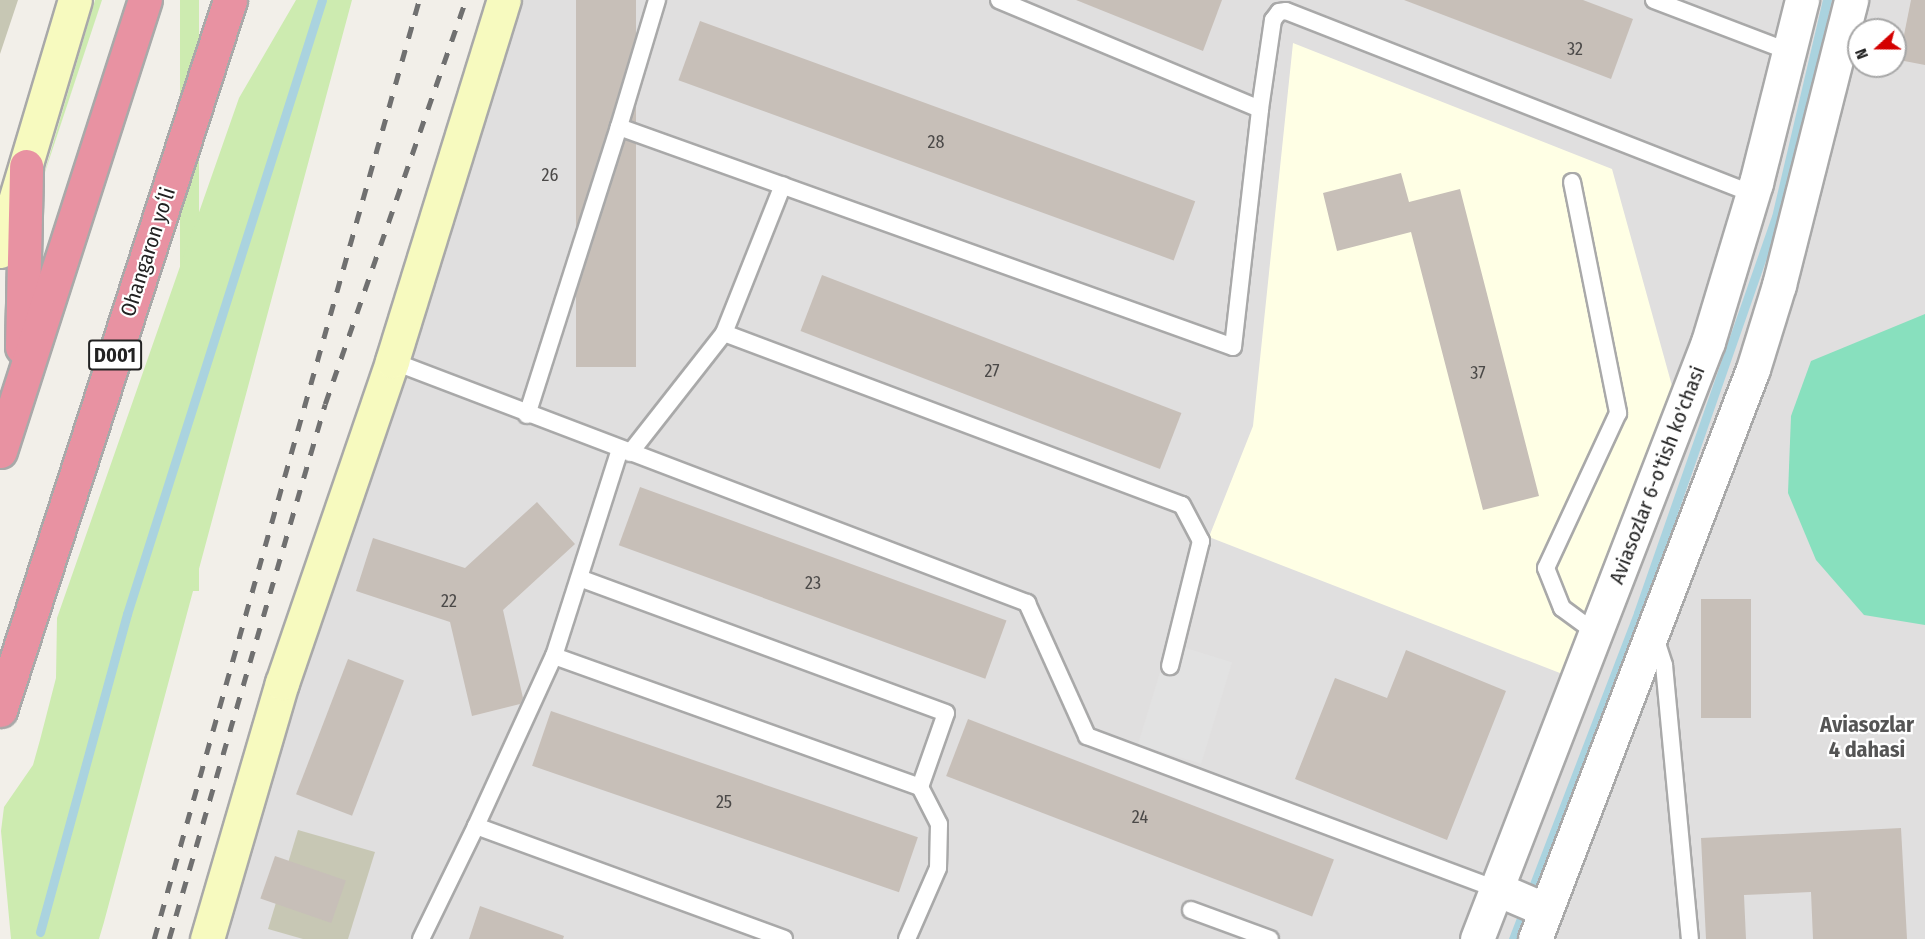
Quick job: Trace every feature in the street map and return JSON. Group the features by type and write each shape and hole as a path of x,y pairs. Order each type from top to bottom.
{"highway":[{"path":"0,451 145,0"},
{"name":"Ohangaron yoʻli","path":"0,710 230,0"},
{"path":"22,384 6,252 26,166"}],"street":[{"path":"26,166 75,0"},
{"path":"207,939 282,683 392,361 504,0"},
{"name":"Aviasozlar 6-o'tish ko'chasi","path":"1477,939 1527,908 1653,630 1753,369 1790,52 1802,0"},
{"name":"Aviasozlar 6-o'tish ko'chasi","path":"1527,908 1596,633 1708,342 1775,192 1851,0"}],"lane":[{"path":"527,415 657,0"},
{"path":"999,0 1260,109"},
{"path":"1654,0 1790,52"},
{"path":"619,127 1233,347 1260,109 1274,20 1279,12 1286,11 1775,192"},
{"path":"1572,182 1618,413 1546,568 1562,609 1596,633"},
{"path":"421,939 554,656 579,578 625,451 724,333 783,185"},
{"path":"724,333 1182,505 1201,541 1170,666"},
{"path":"392,361 527,415 1027,603 1087,736 1527,908"},
{"path":"579,578 946,713 920,787"},
{"path":"1653,630 1664,665 1690,939"},
{"path":"554,656 920,787 939,824 938,868 907,939"},
{"path":"476,826 784,939"},
{"path":"1191,910 1270,939"}],"shaded area":[{"path":"0,0 18,0 0,54"},
{"path":"504,0 1925,0 1925,939 207,939"},
{"path":"1293,43 1612,169 1674,393 1565,675 1209,537 1253,426"},
{"path":"1169,643 1232,662 1201,764 1138,744"},
{"path":"298,830 375,852 348,939 303,939 268,929"}],"green space":[{"path":"95,0 102,0 42,181"},
{"path":"180,0 199,0 199,591 180,591"},
{"path":"296,0 352,0 99,939 11,939 1,831 4,807 33,765 56,678 57,618 239,98"},
{"path":"1925,314 1925,625 1864,615 1816,560 1788,493 1791,416 1811,361"}],"building":[{"path":"576,0 636,0 636,367 576,367"},
{"path":"1076,0 1222,0 1203,51"},
{"path":"1404,0 1583,0 1633,19 1611,79"},
{"path":"1911,0 1925,0 1925,65 1907,62 1907,20"},
{"path":"700,21 1195,201 1174,260 678,80"},
{"path":"1401,173 1409,202 1460,189 1539,496 1483,510 1411,232 1337,251 1323,193"},
{"path":"822,275 1181,413 1160,469 800,331"},
{"path":"640,487 1006,620 985,679 619,545"},
{"path":"537,502 575,544 503,610 523,698 520,704 472,716 450,622 356,591 373,538 465,568"},
{"path":"1701,599 1751,599 1751,718 1701,718"},
{"path":"1406,650 1506,691 1447,840 1295,779 1335,678 1387,698"},
{"path":"348,659 404,681 352,816 296,794"},
{"path":"551,711 918,837 899,892 532,766"},
{"path":"968,719 1334,859 1312,916 946,776"},
{"path":"1901,828 1907,939 1813,939 1811,892 1744,895 1746,939 1706,939 1701,838"},
{"path":"275,856 346,880 331,923 260,899"},
{"path":"480,906 564,936 563,939 469,939"}],"waterway":[{"path":"40,932 127,614 322,0"},
{"path":"1513,939 1638,613 1776,217 1827,0"}],"railway":[{"path":"154,939 419,0"},
{"path":"169,939 325,404 466,0"}],"district":[{"name":"Aviasozlar 4 dahasi","path":"1867,736"}]}
